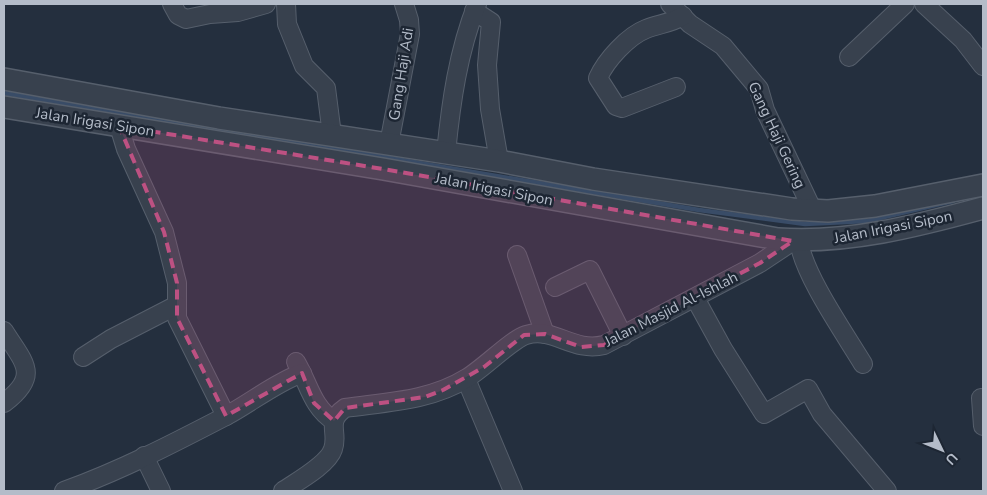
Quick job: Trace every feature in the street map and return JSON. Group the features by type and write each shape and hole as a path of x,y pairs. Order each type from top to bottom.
{"street":[{"path":"172,4 178,16 186,19 210,14 238,12 266,4"},
{"path":"286,4 287,24 304,66 326,88 332,135"},
{"name":"Gang Haji Adi","path":"389,144 410,34 410,20 404,4"},
{"name":"Gang Haji Gering","path":"670,4 698,30 723,46 759,89 765,110 828,223"},
{"path":"849,57 905,4"},
{"path":"924,4 963,40 983,66"},
{"path":"446,153 452,92 476,7 491,22 486,64 490,109 499,161"},
{"path":"676,88 622,108 613,102 598,78 606,65 633,35 646,29 671,23 683,16"},
{"name":"Jalan Irigasi Sipon","path":"4,79 219,118 499,161 828,223 983,208"},
{"name":"Jalan Irigasi Sipon","path":"4,107 383,169 694,225 796,241 828,223 875,206 983,185"},
{"path":"120,126 126,149 164,232 178,283 177,318 226,416"},
{"path":"796,241 813,280 862,364"},
{"name":"Jalan Masjid Al-Ishlah","path":"334,421 338,413 346,408 425,397 466,379 524,335 534,333 545,334 581,347 593,348 604,346 767,259 796,241"},
{"path":"517,255 545,334"},
{"path":"555,287 590,270 623,336"},
{"path":"695,298 723,349 764,414 808,389 822,414 887,491"},
{"path":"83,357 111,339 177,305"},
{"path":"4,331 27,368 26,381 4,403"},
{"path":"64,491 104,477 226,416 287,379 299,368 314,403 322,413 334,421 333,450 327,459 283,491"},
{"path":"466,379 513,491"},
{"path":"981,398 983,426"},
{"path":"144,456 161,491"}],"highlighted area":[{"path":"119,126 383,169 793,241 760,263 604,345 581,347 545,334 524,335 484,367 443,390 425,397 345,408 334,421 314,403 302,373 226,416 177,318 177,283 164,232"}],"waterway":[{"path":"4,93 699,210 805,224 867,221 953,201"}]}
